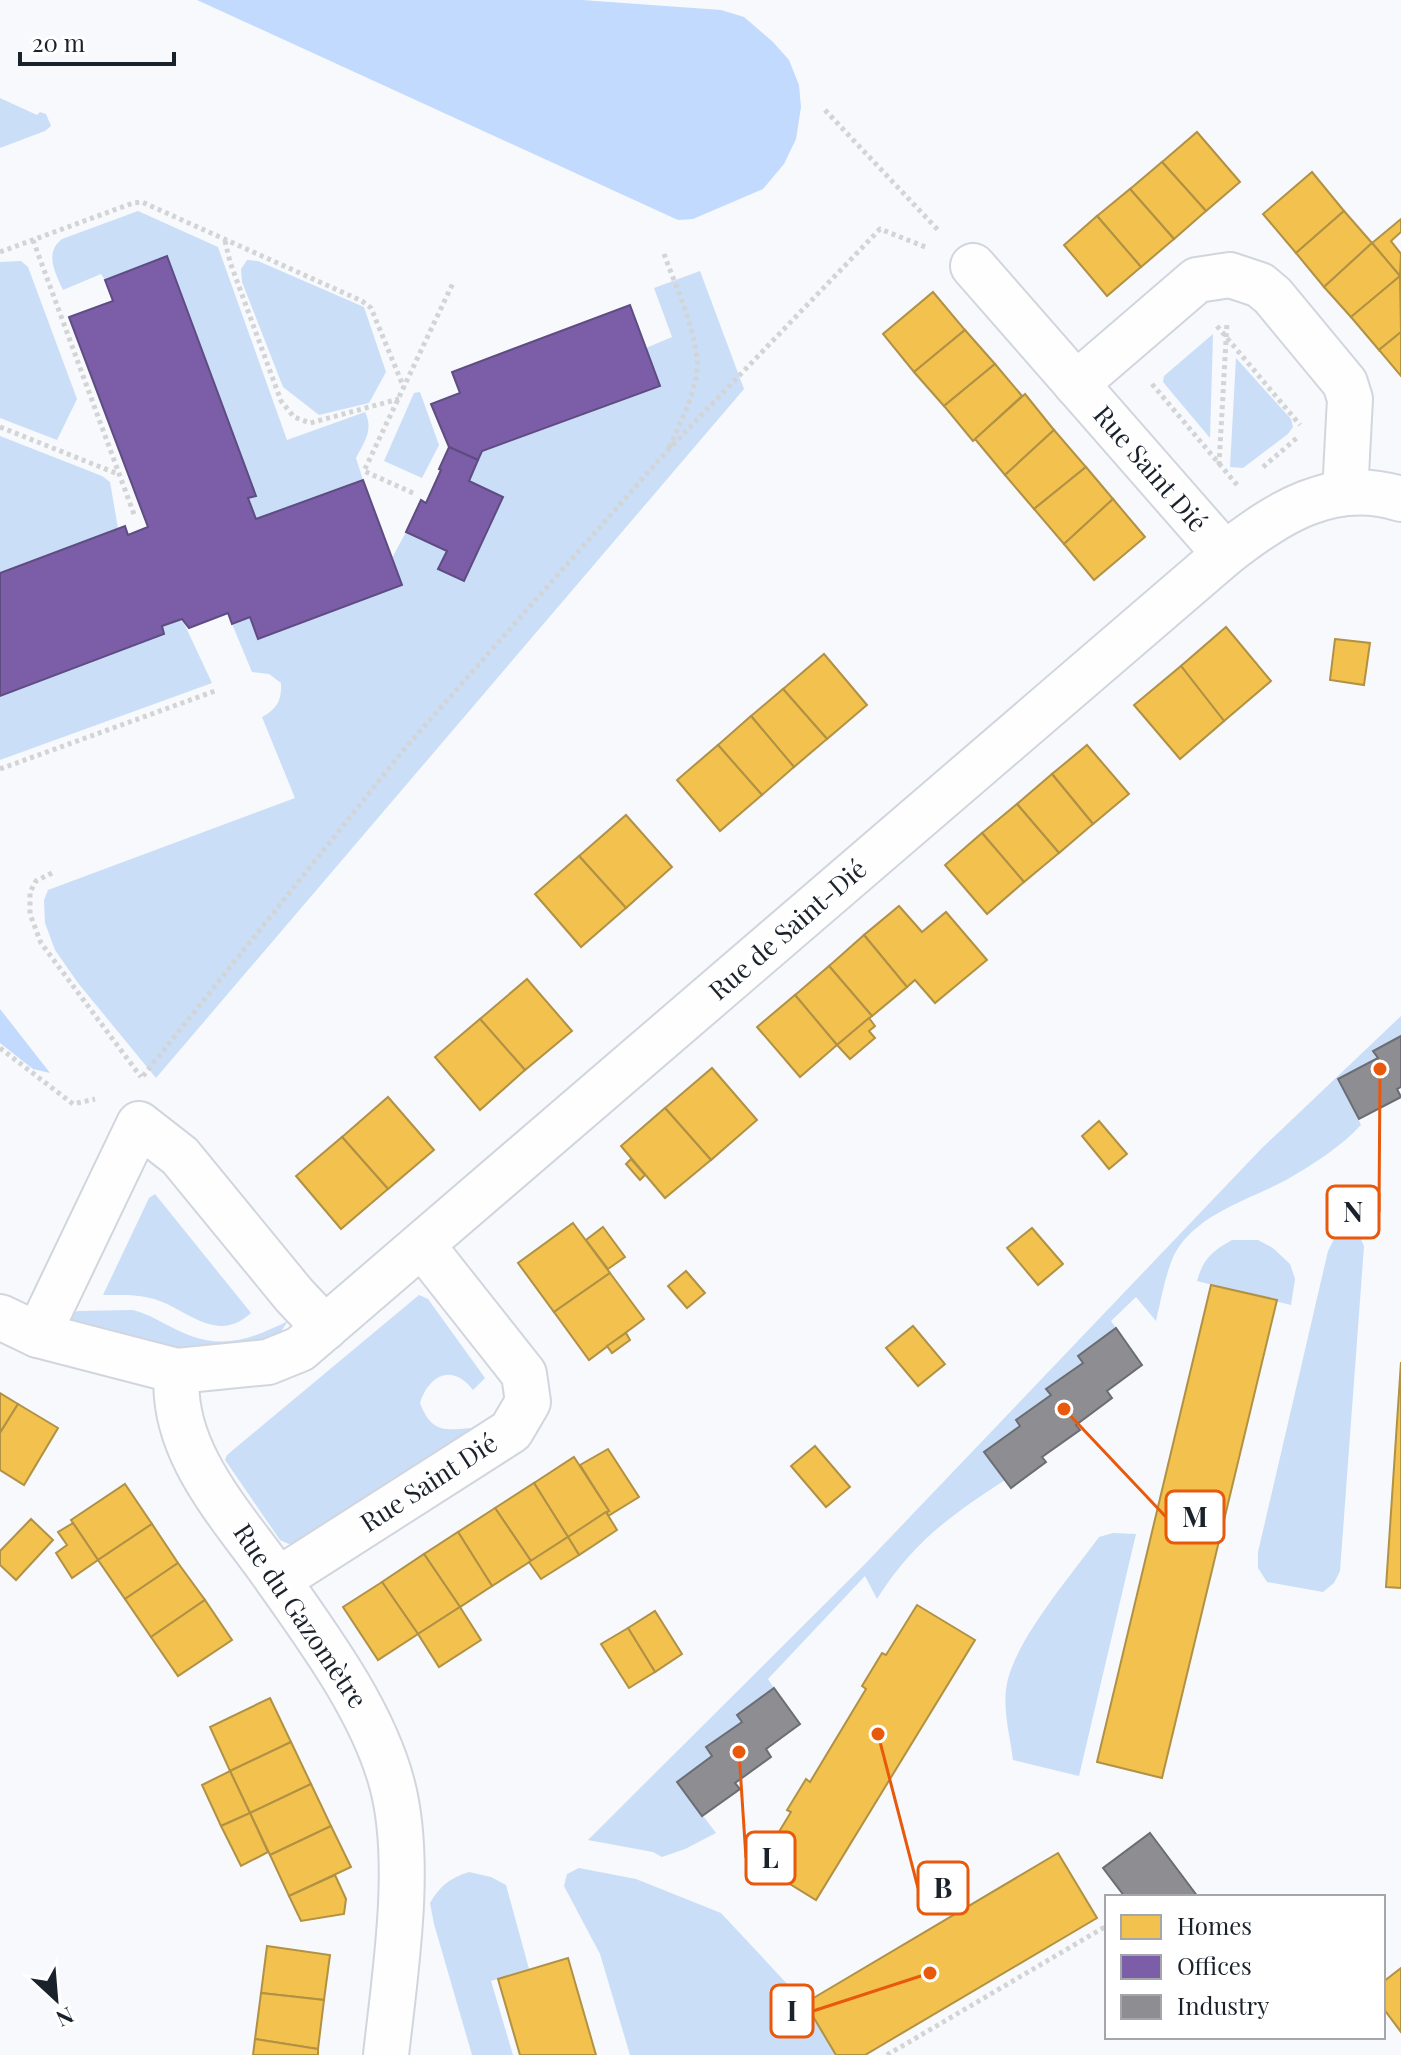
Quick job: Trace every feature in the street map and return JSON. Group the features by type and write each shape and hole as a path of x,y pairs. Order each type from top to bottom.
{"street":[{"name":"Rue Saint Dié","path":"973,266 1225,554"},
{"name":"Rue Saint Dié","path":"1076,384 1197,280 1230,275"},
{"path":"1230,275 1260,285 1273,296 1345,383 1350,399 1345,493"},
{"name":"Rue de Saint-Dié","path":"177,1371 268,1362 300,1349 1262,525 1305,502 1345,493 1381,493 1401,499"},
{"path":"177,1371 19,1326 139,1124 180,1156 294,1295 325,1328"},
{"name":"Rue Saint Dié","path":"278,1580 511,1431 528,1402 524,1374 422,1245"},
{"name":"Rue du Gazomètre","path":"177,1371 175,1392 183,1430 203,1476 278,1580 368,1717 393,1784 403,1855 386,2055"}],"path":[{"path":"825,110 973,266"},
{"path":"0,252 142,202 362,301 371,308 404,388"},
{"path":"129,1086 142,1077 406,747 666,452 880,229 973,266"},
{"path":"33,240 135,517"},
{"path":"225,240 230,262 281,401 294,417 310,423 399,399"},
{"path":"664,254 687,319 697,360 689,403 666,452"},
{"path":"1218,478 1230,275"},
{"path":"413,493 364,471 453,283"},
{"path":"1206,335 1217,325 1305,431 1261,469"},
{"path":"1150,381 1238,487 1249,478"},
{"path":"0,427 119,475"},
{"path":"0,769 215,691"},
{"path":"52,873 36,881 30,892 30,914 41,943 142,1077"},
{"path":"0,1048 73,1104 102,1097"},
{"path":"887,2055 1103,1928 1105,1932"}],"shaded area":[{"path":"197,0 582,0 721,10 744,17 789,60 799,85 801,107 796,139 784,164 763,189 693,219 678,220"},
{"path":"0,98 37,115 40,112 46,114 51,126 0,148"},
{"path":"138,211 218,247 287,440 365,412 369,425 356,458 363,480 256,519 248,498 256,495 167,256 105,280 101,274 63,290 52,257 57,244 62,239"},
{"path":"247,260 258,261 364,307 386,372 369,403 319,415 283,387 242,282 241,269"},
{"path":"21,261 28,267 77,399 57,440 0,418 0,262"},
{"path":"700,271 744,389 156,1078 55,950 45,923 44,900 48,890 295,798 262,717 278,703 281,683 269,674 252,672 232,624 250,617 259,639 402,585 392,558 406,532 447,551 438,569 464,581 503,497 469,481 482,451 660,387 646,348 672,337 654,288"},
{"path":"1213,334 1210,438 1163,382 1164,376"},
{"path":"1236,358 1291,419 1293,427 1243,468 1230,467"},
{"path":"420,392 439,445 422,478 384,461 414,393"},
{"path":"0,436 102,476 110,482 118,528 0,573"},
{"path":"182,619 212,683 0,760 0,696 164,634 162,626"},
{"path":"0,1009 50,1073 33,1069 0,1043"},
{"path":"1401,1016 1401,1036 1374,1050 1378,1058 1339,1079 1361,1125 1306,1168 1224,1210 1195,1229 1174,1255 1156,1321 1136,1297 1111,1321 1116,1328 1079,1356 1083,1363 1046,1389 1051,1395 1016,1420 1020,1426 985,1451 1005,1480 934,1532 904,1561 877,1599 865,1576 768,1679 774,1688 737,1715 742,1722 712,1756 677,1781 716,1833 662,1857 653,1852 588,1840 865,1564 1262,1148"},
{"path":"155,1194 251,1313 226,1326 214,1325 154,1299 103,1295 149,1198"},
{"path":"1347,1230 1359,1235 1364,1246 1340,1571 1334,1583 1323,1592 1267,1582 1258,1568 1258,1552 1328,1251 1336,1235"},
{"path":"1232,1240 1258,1240 1273,1248 1290,1264 1295,1279 1291,1305 1197,1281 1209,1256"},
{"path":"419,1295 428,1299 485,1378 473,1390 457,1377 442,1376 429,1385 420,1403 433,1424 445,1429 470,1428 474,1433 293,1546 280,1540 225,1460 227,1455"},
{"path":"133,1310 191,1336 217,1341 253,1336 288,1321 280,1333 265,1343 196,1351 145,1345 75,1326 70,1314 78,1311"},
{"path":"1113,1533 1136,1534 1079,1776 1013,1760 1005,1699 1014,1662 1048,1606 1099,1537"},
{"path":"579,1868 636,1879 721,1913 805,2003 836,2055 630,2055 600,1954 564,1886 567,1874"},
{"path":"469,1872 491,1877 506,1885 529,1969 491,1981 513,2055 472,2055 434,1924 430,1903 434,1897 446,1883"}],"building: Homes":[{"path":"1197,132 1240,182 1206,211 1162,162"},
{"path":"1162,162 1206,211 1174,239 1130,189"},
{"path":"1312,172 1344,211 1296,253 1263,214"},
{"path":"1130,189 1174,239 1141,267 1097,216"},
{"path":"1344,211 1372,243 1324,287 1296,253"},
{"path":"1097,216 1141,267 1107,296 1064,245"},
{"path":"1401,219 1401,232 1391,241 1401,254 1400,276 1372,243"},
{"path":"1372,243 1400,276 1351,317 1324,287"},
{"path":"1400,276 1401,332 1379,350 1351,317"},
{"path":"933,292 965,330 914,372 883,334"},
{"path":"965,330 995,364 944,406 914,372"},
{"path":"1401,332 1401,376 1379,350"},
{"path":"995,364 1022,396 973,441 944,406"},
{"path":"1025,394 1054,430 1005,475 975,439"},
{"path":"1054,430 1086,467 1034,509 1005,475"},
{"path":"1086,467 1113,499 1064,544 1034,509"},
{"path":"1113,499 1145,537 1094,580 1064,544"},
{"path":"1226,627 1271,681 1224,721 1181,666"},
{"path":"1335,639 1370,643 1364,685 1330,680"},
{"path":"824,654 867,705 827,739 783,689"},
{"path":"1181,666 1224,721 1180,759 1134,705"},
{"path":"783,689 827,739 794,767 751,716"},
{"path":"751,716 794,767 762,795 718,745"},
{"path":"718,745 762,795 720,831 677,780"},
{"path":"1087,745 1129,794 1093,824 1052,774"},
{"path":"1052,774 1093,824 1059,853 1017,804"},
{"path":"1017,804 1059,853 1024,882 982,833"},
{"path":"626,815 672,867 626,908 579,856"},
{"path":"982,833 1024,882 987,914 945,865"},
{"path":"579,856 626,908 581,947 535,894"},
{"path":"899,906 922,932 946,912 987,960 935,1003 915,980 907,987 864,935"},
{"path":"864,935 907,987 872,1016 829,966"},
{"path":"829,966 872,1016 837,1045 795,995"},
{"path":"527,979 572,1031 525,1070 480,1019"},
{"path":"795,995 837,1045 800,1077 757,1027"},
{"path":"869,1018 875,1026 869,1031 875,1038 850,1059 837,1045"},
{"path":"480,1019 525,1070 480,1110 435,1057"},
{"path":"712,1068 757,1120 711,1160 665,1108"},
{"path":"388,1097 434,1150 388,1189 342,1137"},
{"path":"665,1108 711,1160 665,1198 621,1146"},
{"path":"1099,1121 1127,1154 1109,1169 1082,1136"},
{"path":"342,1137 388,1189 341,1229 296,1176"},
{"path":"631,1159 645,1175 640,1180 626,1164"},
{"path":"573,1223 610,1273 554,1312 518,1263"},
{"path":"603,1227 625,1257 608,1269 586,1240"},
{"path":"1032,1228 1063,1264 1038,1285 1007,1248"},
{"path":"686,1271 705,1293 687,1308 668,1286"},
{"path":"610,1273 644,1319 589,1360 554,1312"},
{"path":"1211,1285 1277,1300 1162,1778 1097,1762"},
{"path":"913,1326 945,1364 918,1386 886,1348"},
{"path":"626,1333 630,1340 612,1353 607,1346"},
{"path":"1401,1362 1401,1588 1386,1587"},
{"path":"0,1393 18,1404 0,1433"},
{"path":"18,1404 58,1428 24,1485 0,1470 0,1433"},
{"path":"815,1446 850,1487 826,1507 791,1466"},
{"path":"608,1449 639,1497 608,1516 606,1512 609,1511 580,1465"},
{"path":"574,1457 609,1511 568,1537 534,1483"},
{"path":"534,1483 568,1537 531,1561 495,1508"},
{"path":"125,1484 152,1524 98,1560 71,1520"},
{"path":"495,1508 531,1561 492,1586 458,1532"},
{"path":"606,1512 617,1530 579,1555 568,1537"},
{"path":"31,1519 53,1540 16,1580 0,1565 0,1551"},
{"path":"73,1523 98,1560 72,1578 56,1553 67,1545 58,1532"},
{"path":"152,1524 178,1563 125,1599 98,1560"},
{"path":"458,1532 492,1586 460,1607 424,1554"},
{"path":"568,1537 579,1555 541,1579 529,1562"},
{"path":"424,1554 460,1607 418,1634 382,1582"},
{"path":"178,1563 205,1600 151,1637 125,1599"},
{"path":"382,1582 418,1634 378,1660 343,1607"},
{"path":"205,1600 232,1640 178,1676 151,1637"},
{"path":"917,1605 975,1640 816,1900 759,1865 791,1812 787,1810 806,1779 810,1782 866,1689 862,1686 882,1653 886,1655"},
{"path":"460,1607 481,1640 439,1667 418,1634"},
{"path":"655,1611 682,1654 655,1672 628,1628"},
{"path":"628,1628 655,1672 629,1688 601,1644"},
{"path":"270,1698 291,1742 230,1771 210,1727"},
{"path":"291,1742 311,1784 250,1813 230,1771"},
{"path":"230,1771 250,1813 221,1826 202,1785"},
{"path":"311,1784 331,1826 270,1855 250,1813"},
{"path":"250,1813 268,1852 241,1866 221,1826"},
{"path":"331,1826 351,1867 289,1896 270,1855"},
{"path":"1058,1853 1097,1918 865,2055 836,2055 805,2003"},
{"path":"335,1875 346,1899 344,1914 301,1921 289,1896"},
{"path":"267,1946 330,1955 324,2000 261,1993"},
{"path":"568,1958 596,2055 520,2055 498,1979"},
{"path":"1401,1968 1401,2032 1385,2011 1385,1980"},
{"path":"261,1993 324,2000 318,2049 255,2039"},
{"path":"255,2039 318,2049 318,2055 253,2055"}],"building: Offices":[{"path":"167,256 256,496 248,498 256,519 363,480 402,585 258,639 250,617 232,624 228,613 189,628 182,619 162,626 164,634 0,696 0,573 125,526 128,535 148,527 69,317 113,301 105,280"},
{"path":"630,305 660,386 482,451 478,460 449,447 431,404 460,393 452,372"},
{"path":"449,447 478,460 469,481 503,497 464,581 438,569 447,551 406,532 421,500 426,503"}],"building: Industry":[{"path":"1401,1036 1401,1087 1397,1089 1401,1097 1359,1119 1338,1079 1378,1058 1373,1051"},
{"path":"1116,1328 1142,1365 1107,1391 1112,1398 1076,1425 1080,1430 1042,1457 1046,1462 1011,1488 984,1452 1020,1426 1016,1420 1051,1395 1046,1389 1083,1363 1078,1356"},
{"path":"774,1688 800,1724 766,1749 771,1757 735,1783 740,1789 702,1816 677,1782 712,1756 706,1747 742,1722 737,1715"},
{"path":"1150,1833 1196,1895 1123,1895 1103,1868"}],"place":[{"name":"N","path":"1380,1069"},
{"name":"M","path":"1064,1409"},
{"name":"B","path":"878,1734"},
{"name":"L","path":"739,1752"},
{"name":"I","path":"930,1973"}]}
